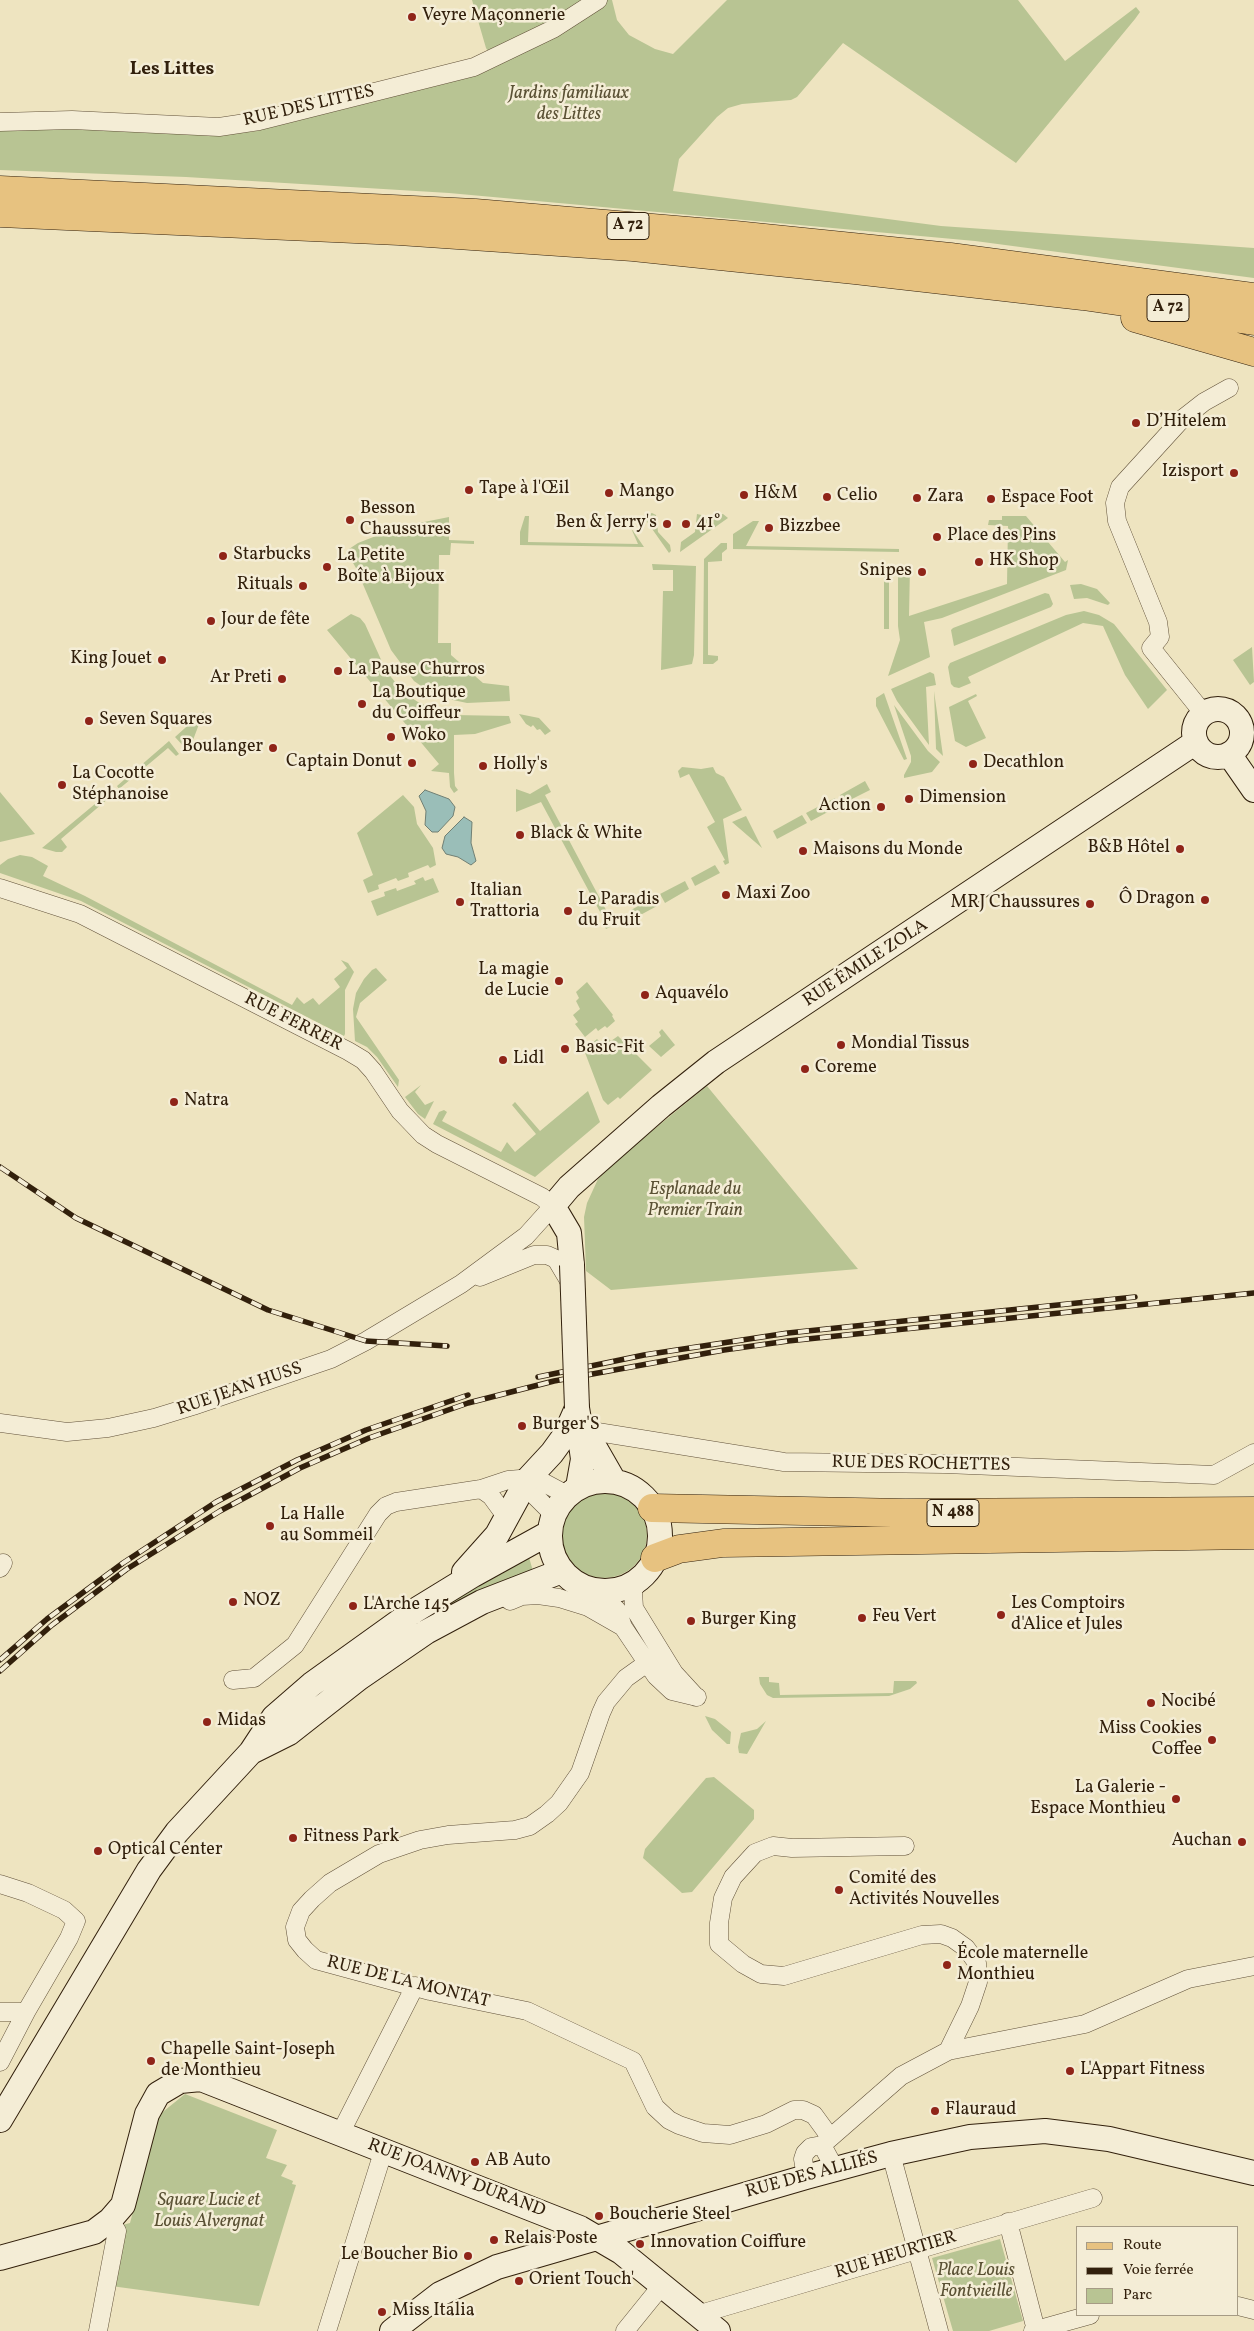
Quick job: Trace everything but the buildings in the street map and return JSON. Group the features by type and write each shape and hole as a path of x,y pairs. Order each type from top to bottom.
{"main road":[{"name":"A 72","path":"0,190 485,214 735,235 950,257 1254,297"},
{"name":"A 72","path":"0,213 399,231 633,247 1082,296 1254,321"},
{"path":"1082,296 1119,313 1254,352"},
{"path":"1216,709 1223,710 1234,716 1246,716 1239,743 1229,754 1219,757 1208,755 1196,742 1195,727 1204,714 1216,709"},
{"name":"RUE ÉMILE ZOLA","path":"553,1206 569,1187 624,1137 716,1062 990,882 1196,742"},
{"path":"1229,754 1254,790"},
{"path":"553,1206 569,1233 568,1272 582,1459 573,1491"},
{"path":"577,1408 579,1420 614,1482"},
{"path":"0,2120 149,1870 187,1821 251,1752 274,1717 319,1679 463,1574 486,1549 507,1518 527,1480 552,1453 565,1435 577,1408"},
{"path":"596,1481 614,1482 629,1486 642,1495 652,1508 658,1524 660,1541 655,1558 648,1570 638,1580 626,1587 612,1591 597,1591 572,1580 562,1571 554,1559 550,1547 551,1526 558,1506 573,1491 596,1481"},
{"name":"N 488","path":"652,1508 905,1514 1254,1511"},
{"path":"411,1613 551,1526"},
{"name":"N 488","path":"655,1558 679,1550 722,1543 1254,1535"},
{"path":"251,1752 289,1733 338,1694 426,1632 482,1602 562,1571"},
{"name":"RUE JOANNY DURAND","path":"0,2258 94,2232 110,2220 123,2205 147,2114 158,2094 180,2081 201,2079 580,2228 621,2252 700,2314 718,2331"},
{"name":"RUE DES ALLIÉS","path":"392,2331 440,2294 497,2267 835,2169 891,2154 970,2137 1045,2131 1110,2139 1254,2173"}],"street":[{"name":"RUE DES LITTES","path":"0,122 121,121 218,127 259,121 474,67 553,29 598,0"},
{"path":"1204,714 1151,648 1160,637 1158,622 1117,521 1115,503 1120,487 1181,420 1204,402 1229,388"},
{"name":"RUE FERRER","path":"0,888 80,914 363,1060 373,1071 404,1116 424,1135 437,1144 542,1197 553,1206"},
{"name":"RUE JEAN HUSS","path":"0,1423 67,1432 108,1428 154,1418 349,1351 461,1284 526,1236 553,1206"},
{"name":"RUE JEAN HUSS","path":"461,1284 534,1255 547,1255 556,1260 568,1272"},
{"name":"RUE DES ROCHETTES","path":"585,1430 784,1462 945,1464 1214,1475 1254,1453"},
{"path":"233,1680 254,1678 295,1645 378,1514 386,1506 396,1502 481,1489 508,1480 537,1479 573,1491"},
{"path":"527,1480 531,1492 548,1509 551,1526"},
{"path":"481,1489 492,1496 507,1518"},
{"path":"597,1591 617,1610 623,1627 656,1676 672,1690 697,1697 674,1673 634,1608 633,1591 638,1580"},
{"path":"426,1632 458,1624 522,1596 538,1595 559,1598 588,1608 623,1627"},
{"name":"RUE DE LA MONTAT","path":"647,1663 626,1678 606,1702 600,1713 580,1773 560,1803 530,1826 515,1830 448,1835 396,1846 349,1870 330,1883 300,1911 295,1927 297,1940 316,1960 415,1986 527,2011 633,2061 655,2107 669,2120 679,2125 703,2133 730,2136 766,2124 794,2110 803,2110 814,2115 826,2141 835,2169"},
{"path":"906,1846 792,1848 773,1846 755,1853 733,1878 723,1898 719,1923 720,1944 743,1964 761,1974 784,1976 922,1935 941,1934 952,1938 966,1948 977,1963 978,1982 970,2006 948,2052"},
{"path":"0,1884 28,1893 64,1910 76,1921 69,1938 26,2012 0,2062"},
{"path":"806,2177 803,2159 810,2147 826,2141 901,2076 948,2052 1085,2024 1188,1979 1254,1966"},
{"path":"340,2134 415,1986"},
{"path":"0,2012 26,2012"},
{"path":"327,2331 384,2150"},
{"path":"891,2154 939,2331"},
{"name":"RUE HEURTIER","path":"700,2314 1093,2198"},
{"path":"98,2331 117,2231 110,2220"},
{"path":"1008,2222 1034,2330 1086,2316"},
{"path":"625,2331 663,2284"},
{"path":"1239,2306 1254,2310"}],"green space":[{"name":"Jardins familiaux des Littes","path":"472,0 612,0 617,20 629,35 655,49 673,54 727,0 1018,0 1065,61 1136,7 1140,12 1135,19 1016,163 843,43 797,97 791,100 742,104 728,108 717,117 679,159 673,191 941,226 1254,248 1254,278 975,241 449,193 186,177 0,170 0,128 45,126 224,134 257,131 315,113 444,84 474,75 497,66 486,48"},
{"path":"652,513 656,515 658,532 670,545 671,551 669,553 643,516"},
{"path":"697,514 710,517 723,514 728,518 680,552 681,542 695,532"},
{"path":"525,516 529,516 528,542 638,544 631,528 644,547 520,545 520,532"},
{"path":"1002,516 1026,516 1065,562 1068,560 1066,570 942,618 924,622 930,657 888,676 900,640 898,626 898,567 910,567 909,616 1007,584 1008,526 988,525 989,520 1002,520"},
{"path":"449,517 449,540 474,541 474,544 451,543 450,555 439,555 438,643 451,643 451,655 483,683 509,686 510,701 467,703 427,690 414,681 391,650 356,568 346,551 358,543 399,527"},
{"path":"753,521 759,521 746,546 899,549 899,552 733,549 733,534"},
{"path":"721,543 727,543 727,549 722,553 722,561 708,562 708,655 718,656 718,660 713,664 703,664 704,559"},
{"path":"652,564 696,566 694,655 692,664 661,670 663,591 673,591 673,570 653,570"},
{"path":"875,565 889,566 889,629 884,629 884,570 875,570"},
{"path":"1081,584 1097,589 1110,603 1108,605 1087,598 1074,599 1070,585"},
{"path":"1045,593 1049,594 1053,604 1051,607 954,646 951,630 953,628"},
{"path":"1084,611 1099,615 1114,624 1167,690 1148,709 1125,675 1103,626 1083,623 968,677 971,683 959,688 951,684 948,667 950,663 1066,615"},
{"path":"351,614 360,618 365,624 383,664 404,693 435,710 454,715 509,716 511,723 475,734 454,735 454,773 455,786 458,790 454,793 450,787 449,773 431,771 439,764 327,630"},
{"path":"1252,647 1254,682 1250,685 1233,660"},
{"path":"930,672 934,674 936,685 926,687 929,745 897,701 891,689"},
{"path":"934,691 943,756 936,749"},
{"path":"884,693 907,759 904,760 876,706 876,698"},
{"path":"976,694 977,696 968,701 986,738 966,747 955,741 949,707"},
{"path":"894,705 928,751 940,762 932,772 904,778 911,762 911,756"},
{"path":"204,711 193,740 185,748 175,737"},
{"path":"519,714 539,718 551,731 545,735 540,729 537,730 533,725 531,727 526,724"},
{"path":"169,741 179,754 176,756 168,748 119,789 117,786"},
{"path":"682,767 701,769 713,767 716,773 724,777 742,810 723,819 729,863 725,865 723,861 725,860 707,827 715,822 689,774 680,778 678,771"},
{"path":"865,781 870,790 844,803 840,795"},
{"path":"547,784 551,792 545,795 614,925 606,929 604,925 606,923 541,802 516,812 516,789 530,794"},
{"path":"113,789 116,792 61,839 67,847 62,852 42,848"},
{"path":"0,792 35,834 0,842"},
{"path":"403,795 414,807 417,824 433,848 436,865 430,868 428,865 408,873 409,877 398,881 396,878 378,885 379,889 368,893 363,880 373,875 357,833"},
{"path":"835,798 839,806 811,821 806,813"},
{"path":"802,815 807,823 777,839 773,831"},
{"path":"746,816 762,848 732,822"},
{"path":"20,855 32,857 48,866 43,876 85,896 292,1005 297,997 304,1004 313,998 319,1005 340,987 334,979 347,968 341,960 348,963 354,972 345,990 344,1036 81,901 0,873 0,865 8,859"},
{"path":"715,865 720,873 695,886 691,878"},
{"path":"423,877 425,881 433,878 439,892 377,916 371,901 385,896 384,892 396,888 397,891 416,884 414,881"},
{"path":"685,881 689,889 665,903 660,894"},
{"path":"653,898 657,906 633,919 631,910"},
{"path":"376,968 387,980 360,1003 356,1017 399,1080 398,1087 377,1057 367,1047 355,1041 353,1009 356,993 364,979"},
{"path":"587,982 613,1015 615,1021 607,1028 605,1026 598,1031 596,1028 585,1037 575,1024 578,1022 573,1015 580,1009 576,1001 579,998 576,992"},
{"path":"662,1029 675,1045 661,1057 649,1046 661,1036 659,1032"},
{"path":"618,1036 652,1070 620,1099 618,1097 608,1105 603,1100 584,1050 597,1039 601,1043 608,1038 611,1041"},
{"path":"421,1085 415,1092 425,1105 434,1101 425,1119 418,1114 405,1097"},
{"name":"Esplanade du Premier Train","path":"707,1086 858,1269 611,1290 586,1271 584,1217 587,1203 598,1179 620,1157"},
{"path":"588,1091 600,1122 535,1177 433,1124 439,1112 444,1110 447,1112 442,1121 501,1152 507,1142 515,1152 536,1134 512,1105 515,1102 540,1131"},
{"path":"604,1492 628,1499 640,1511 647,1535 640,1559 628,1571 604,1578 580,1571 568,1559 561,1535 568,1511 580,1499"},
{"path":"528,1554 533,1571 312,1704 282,1719 412,1621"},
{"path":"759,1677 769,1677 769,1682 779,1683 780,1695 893,1693 894,1681 916,1681 917,1683 910,1689 889,1696 773,1698 767,1695 760,1684"},
{"path":"705,1716 715,1719 731,1732 730,1744 727,1744 712,1730"},
{"path":"766,1721 747,1754 739,1753 738,1747 741,1733 757,1729"},
{"path":"714,1777 754,1810 754,1819 692,1892 682,1893 643,1858 645,1849 706,1778"},
{"name":"Square Lucie et Louis Alvergnat","path":"185,2094 277,2130 266,2158 287,2165 281,2176 293,2181 292,2184 296,2185 259,2306 111,2286 122,2225 130,2223 159,2115"},
{"name":"Place Louis Fontvieille","path":"1000,2239 1023,2321 989,2331 953,2331 932,2258"}],"water":[{"path":"425,790 449,799 455,807 453,816 438,832 432,832 425,825 426,811 419,796"},
{"path":"464,817 472,822 471,843 476,861 471,865 458,857 446,854 442,848 445,836"}],"railway":[{"path":"0,1167 76,1218 268,1310 366,1341 447,1346"},
{"path":"0,1671 52,1625 127,1569 220,1511 300,1468 369,1438 468,1403 554,1381 724,1350 788,1341 1254,1293"},
{"path":"538,1377 644,1355 788,1333 1135,1297"},
{"path":"0,1660 47,1619 123,1563 216,1502 297,1460 366,1430 468,1395"}],"place":[{"name":"Veyre Maçonnerie","path":"412,17"},
{"name":"D’Hitelem","path":"1136,423"},
{"name":"Izisport","path":"1234,473"},
{"name":"Tape à l'Œil","path":"469,490"},
{"name":"Mango","path":"609,493"},
{"name":"H&M","path":"744,495"},
{"name":"Celio","path":"827,497"},
{"name":"Zara","path":"917,498"},
{"name":"Espace Foot","path":"991,499"},
{"name":"Besson Chaussures","path":"350,520"},
{"name":"Ben & Jerry's","path":"667,524"},
{"name":"41°","path":"686,524"},
{"name":"Bizzbee","path":"769,528"},
{"name":"Place des Pins","path":"937,537"},
{"name":"Starbucks","path":"223,556"},
{"name":"HK Shop","path":"979,562"},
{"name":"La Petite Boîte à Bijoux","path":"327,567"},
{"name":"Snipes","path":"922,572"},
{"name":"Rituals","path":"303,586"},
{"name":"Jour de fête","path":"211,621"},
{"name":"King Jouet","path":"162,660"},
{"name":"La Pause Churros","path":"338,671"},
{"name":"Ar Preti","path":"282,679"},
{"name":"La Boutique du Coiffeur","path":"362,704"},
{"name":"Seven Squares","path":"89,721"},
{"name":"Woko","path":"391,737"},
{"name":"Boulanger","path":"273,748"},
{"name":"Captain Donut","path":"412,763"},
{"name":"Decathlon","path":"973,764"},
{"name":"Holly's","path":"483,766"},
{"name":"La Cocotte Stéphanoise","path":"62,785"},
{"name":"Dimension","path":"909,799"},
{"name":"Action","path":"881,807"},
{"name":"Black & White","path":"520,835"},
{"name":"B&B Hôtel","path":"1180,849"},
{"name":"Maisons du Monde","path":"803,851"},
{"name":"Maxi Zoo","path":"726,895"},
{"name":"Ô Dragon","path":"1205,900"},
{"name":"Italian Trattoria","path":"460,902"},
{"name":"MRJ Chaussures","path":"1090,904"},
{"name":"Le Paradis du Fruit","path":"568,911"},
{"name":"La magie de Lucie","path":"559,981"},
{"name":"Aquavélo","path":"645,995"},
{"name":"Mondial Tissus","path":"841,1045"},
{"name":"Basic-Fit","path":"565,1049"},
{"name":"Lidl","path":"503,1060"},
{"name":"Coreme","path":"805,1069"},
{"name":"Natra","path":"174,1102"},
{"name":"Burger'S","path":"522,1426"},
{"name":"La Halle au Sommeil","path":"270,1526"},
{"name":"NOZ","path":"233,1602"},
{"name":"L'Arche 145","path":"353,1606"},
{"name":"Les Comptoirs d'Alice et Jules","path":"1001,1615"},
{"name":"Feu Vert","path":"862,1618"},
{"name":"Burger King","path":"691,1621"},
{"name":"Nocibé","path":"1151,1703"},
{"name":"Midas","path":"207,1722"},
{"name":"Miss Cookies Coffee","path":"1212,1740"},
{"name":"La Galerie - Espace Monthieu","path":"1176,1799"},
{"name":"Fitness Park","path":"293,1838"},
{"name":"Auchan","path":"1242,1842"},
{"name":"Optical Center","path":"98,1851"},
{"name":"Comité des Activités Nouvelles","path":"839,1890"},
{"name":"École maternelle Monthieu","path":"947,1965"},
{"name":"Chapelle Saint-Joseph de Monthieu","path":"151,2061"},
{"name":"L'Appart Fitness","path":"1070,2071"},
{"name":"Flauraud","path":"935,2111"},
{"name":"AB Auto","path":"475,2162"},
{"name":"Boucherie Steel","path":"599,2216"},
{"name":"Relais Poste","path":"494,2240"},
{"name":"Innovation Coiffure","path":"640,2244"},
{"name":"Le Boucher Bio","path":"468,2256"},
{"name":"Orient Touch'","path":"519,2281"},
{"name":"Miss Italia","path":"382,2312"}],"district":[{"name":"Les Littes","path":"172,71"}]}
